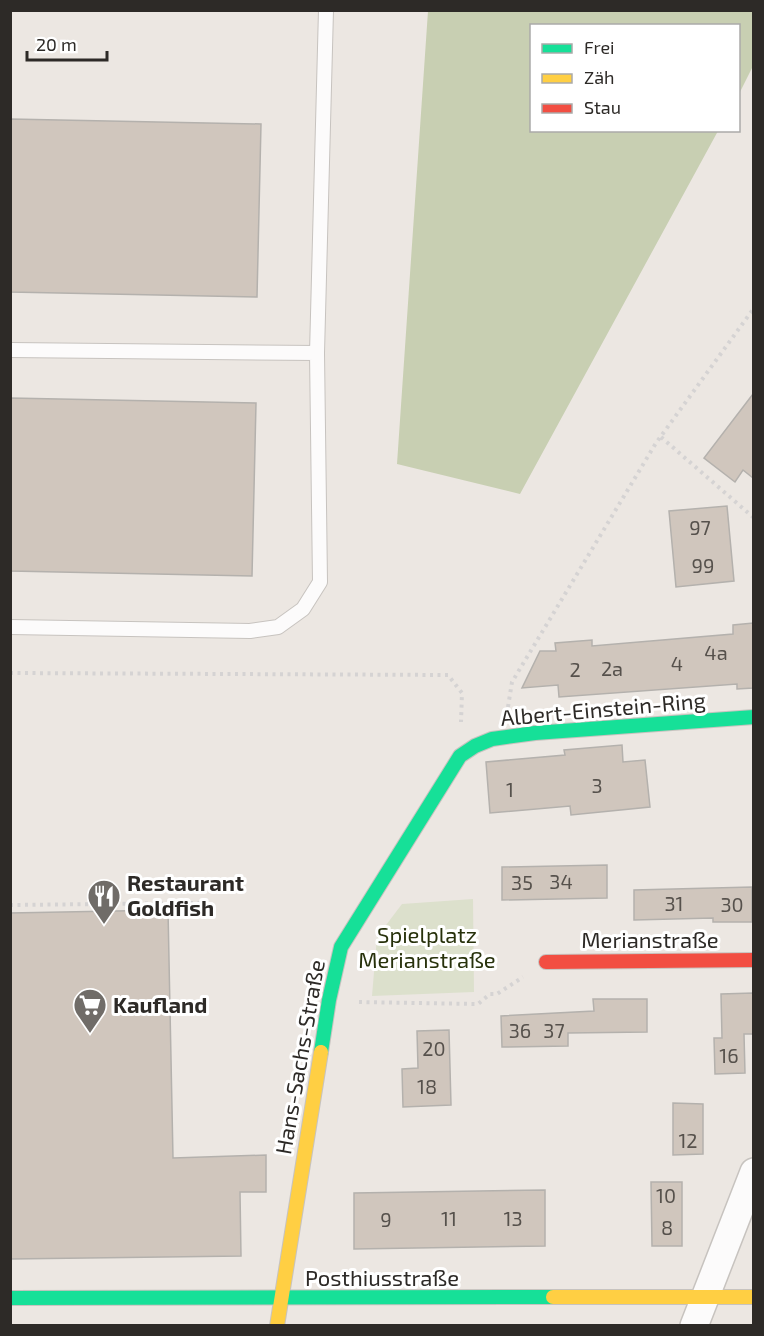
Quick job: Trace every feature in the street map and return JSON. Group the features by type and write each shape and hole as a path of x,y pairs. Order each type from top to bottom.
{"street":[{"name":"Albert-Einstein-Ring","path":"460,756 492,739 535,733 753,717"},
{"name":"Hans-Sachs-Straße","path":"277,1326 329,1000 341,947 460,756"},
{"name":"Merianstraße","path":"546,962 753,960"},
{"path":"694,1326 753,1172"},
{"name":"Posthiusstraße","path":"10,1298 753,1297"}],"lane":[{"path":"10,627 250,631 278,627 303,609 320,582 317,353 326,10"},
{"path":"10,350 317,353"}],"path":[{"path":"509,737 507,715 512,682 661,437 753,308"},
{"path":"748,315 753,319"},
{"path":"661,437 753,518"},
{"path":"10,673 448,675 462,693 460,756"},
{"path":"10,905 201,903"},
{"path":"329,1000 478,1004 489,994 497,994 546,962"}],"green space":[{"path":"428,11 753,11 753,66 740,92 740,24 530,24 530,132 717,132 520,494 397,464"},
{"name":"Spielplatz Merianstraße","path":"473,899 474,992 372,996 377,937 402,904"}],"building":[{"path":"10,119 261,124 257,297 10,292"},
{"path":"753,394 753,478 743,470 735,482 704,458"},
{"path":"10,398 256,403 252,576 10,571"},
{"path":"727,506 734,581 676,587 669,511"},
{"path":"753,623 753,688 737,689 737,684 559,697 558,685 522,688 540,651 556,651 555,643 592,640 592,646 733,634 733,625"},
{"path":"622,745 623,762 645,760 650,807 571,815 570,806 490,813 486,762 565,755 564,750"},
{"path":"607,865 607,898 502,900 502,867"},
{"path":"752,887 752,922 713,922 713,918 634,920 634,890"},
{"name":"Kaufland","path":"168,910 173,1158 266,1155 266,1192 240,1192 241,1256 10,1259 10,913"},
{"path":"753,993 753,1034 744,1034 745,1073 715,1074 714,1038 722,1038 721,994"},
{"path":"593,999 647,999 647,1032 568,1033 568,1046 502,1047 501,1016 594,1011"},
{"path":"449,1030 451,1105 403,1107 402,1069 418,1068 417,1031"},
{"path":"673,1103 703,1104 703,1154 673,1155"},
{"path":"651,1182 682,1182 682,1246 652,1246"},
{"path":"545,1190 545,1246 354,1249 354,1193"}],"traffic: fast":[{"path":"321,1052 329,1000 341,947 460,756 492,739 535,733 754,717"},
{"path":"10,1298 553,1297"}],"traffic: slow":[{"path":"277,1326 321,1052"},
{"path":"553,1297 754,1297"}],"traffic: jam":[{"path":"546,962 754,960"}],"place":[{"name":"Restaurant Goldfish","path":"104,925"},
{"name":"Kaufland","path":"90,1034"}]}
